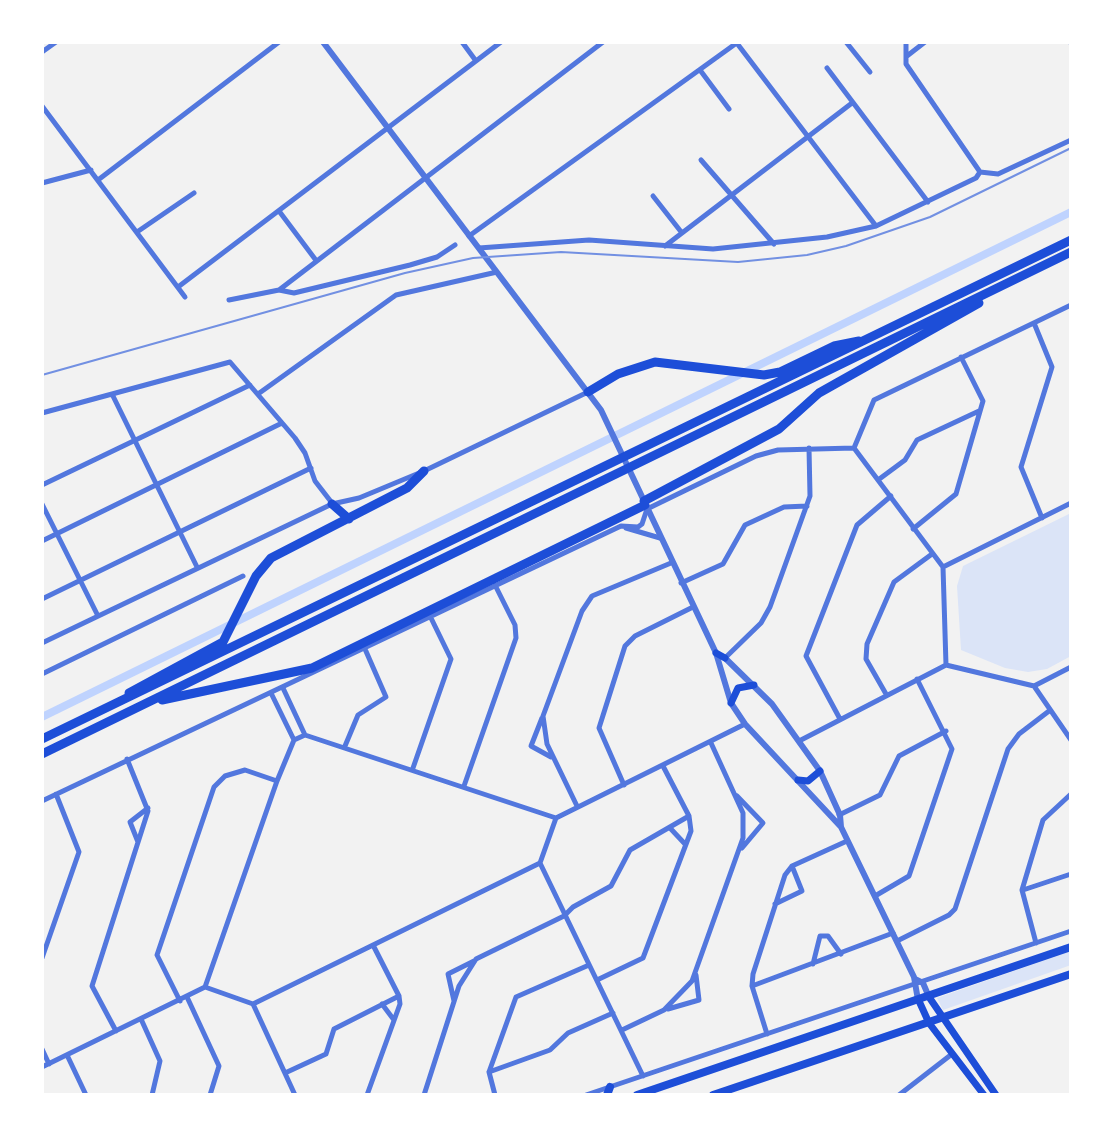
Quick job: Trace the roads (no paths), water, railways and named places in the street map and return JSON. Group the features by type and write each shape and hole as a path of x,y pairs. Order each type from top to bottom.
{"highway":[{"path":"42,739 1071,240"},
{"path":"42,754 1071,252"},
{"path":"143,705 287,675 342,653 645,505 779,429 819,393 968,311 991,293"},
{"path":"588,392 636,367 676,362 764,375 780,372 834,346 871,339"},
{"path":"103,711 149,679 223,642 256,576 271,558 407,488 424,471"},
{"path":"332,504 349,519"}],"main road":[{"path":"716,653 725,658"},
{"path":"731,703 738,688 754,685"},
{"path":"798,780 808,781 820,771"},
{"path":"637,1095 885,1013 1071,947"},
{"path":"713,1095 1071,974"},
{"path":"929,997 941,1019 996,1095"},
{"path":"919,1001 929,1023 984,1095"}],"street":[{"path":"42,52 56,42"},
{"path":"98,180 279,42"},
{"path":"323,42 588,392 625,459 671,563 716,653 731,703 745,724 841,827"},
{"path":"462,42 476,61"},
{"path":"178,287 501,42"},
{"path":"279,290 315,259 603,42"},
{"path":"469,236 736,42 876,226"},
{"path":"846,42 870,72"},
{"path":"906,42 906,64 980,172 998,174 1071,140"},
{"path":"906,56 925,42"},
{"path":"827,68 928,202"},
{"path":"700,70 729,109"},
{"path":"664,246 852,103"},
{"path":"42,106 185,297"},
{"path":"701,160 774,245"},
{"path":"43,180 91,170"},
{"path":"479,248 553,240 713,249 774,245 876,226 976,178 980,172"},
{"path":"137,232 194,193"},
{"path":"653,196 682,233"},
{"path":"279,211 315,259"},
{"path":"229,300 279,290 294,293 410,265 437,257 455,245"},
{"path":"258,394 396,295 497,272"},
{"path":"854,448 868,407 874,400 1071,305"},
{"path":"1034,323 1052,367 1021,467 1042,518"},
{"path":"913,529 956,494 980,411 983,397 961,357"},
{"path":"42,413 230,362 305,453 332,504"},
{"path":"42,485 250,385"},
{"path":"42,643 332,504 359,498 424,471 588,392"},
{"path":"112,394 177,532 197,567"},
{"path":"878,480 905,460 917,440 980,411"},
{"path":"42,541 282,423"},
{"path":"809,448 811,486 807,506 765,616 725,658 754,685 801,740 820,771 840,815 847,841 897,941 919,1001"},
{"path":"645,505 767,452 854,448"},
{"path":"854,448 943,567 946,665"},
{"path":"42,599 311,468"},
{"path":"840,719 806,656 857,525 891,496"},
{"path":"943,567 1071,503"},
{"path":"42,504 98,616"},
{"path":"42,801 621,526 642,524 645,505"},
{"path":"681,583 726,561 745,525 784,507 807,506"},
{"path":"621,526 660,538"},
{"path":"886,694 866,659 867,644 894,582 932,554"},
{"path":"552,757 531,748 589,599 671,563"},
{"path":"42,674 243,576"},
{"path":"464,786 516,638 515,625 495,585"},
{"path":"624,785 599,728 625,646 635,636 693,607"},
{"path":"413,768 451,659 431,618"},
{"path":"345,746 359,713 386,697 365,649"},
{"path":"801,740 946,665 1034,686 1071,667"},
{"path":"875,896 904,881 911,871 952,749 946,731 917,679"},
{"path":"1034,686 1071,739"},
{"path":"283,688 305,735"},
{"path":"271,693 294,740"},
{"path":"897,941 955,909 1008,749 1019,734 1049,711"},
{"path":"543,716 544,737 577,806"},
{"path":"643,1076 540,863 556,818 745,724"},
{"path":"831,818 880,795 899,756 946,731"},
{"path":"42,1067 205,987 294,740 305,735 345,746 556,818"},
{"path":"664,1010 680,996 696,974 745,827 736,795 711,743"},
{"path":"116,1031 94,993 93,978 148,808 127,759"},
{"path":"597,980 643,958 691,831 689,816 663,766"},
{"path":"180,1001 157,955 214,787 225,776 245,770 277,781"},
{"path":"42,958 79,852 56,794"},
{"path":"1036,943 1022,890 1043,820 1071,794"},
{"path":"736,795 763,823 739,852"},
{"path":"138,842 130,822 148,808"},
{"path":"454,1002 448,974 564,916 573,907 614,883 630,850 689,816"},
{"path":"670,828 685,844"},
{"path":"767,1035 752,986 756,960 785,875 792,866 847,841"},
{"path":"253,1004 540,863"},
{"path":"775,905 802,891 792,866"},
{"path":"1022,890 1071,874"},
{"path":"586,1095 608,1091 914,982 923,983 1071,931"},
{"path":"752,986 893,933"},
{"path":"812,965 820,936 828,936 841,954"},
{"path":"367,1095 394,1021 399,996 373,945"},
{"path":"424,1095 459,986 476,959"},
{"path":"495,1095 489,1072 516,997 589,965"},
{"path":"622,1030 664,1010 699,1000 696,974"},
{"path":"923,983 929,997"},
{"path":"205,987 253,1004 295,1095"},
{"path":"285,1073 326,1054 332,1030 399,996"},
{"path":"187,997 219,1066 210,1095"},
{"path":"879,997 885,1013"},
{"path":"382,1004 394,1021"},
{"path":"489,1072 550,1050 568,1033 613,1013"},
{"path":"141,1019 160,1061 152,1095"},
{"path":"42,1049 49,1064"},
{"path":"899,1095 952,1054"},
{"path":"67,1055 86,1095"}],"waterway":[{"path":"42,717 1071,212"}],"railway":[{"path":"42,375 405,273 473,258 561,252 738,262 807,255 846,246 930,217 1071,148"}]}
